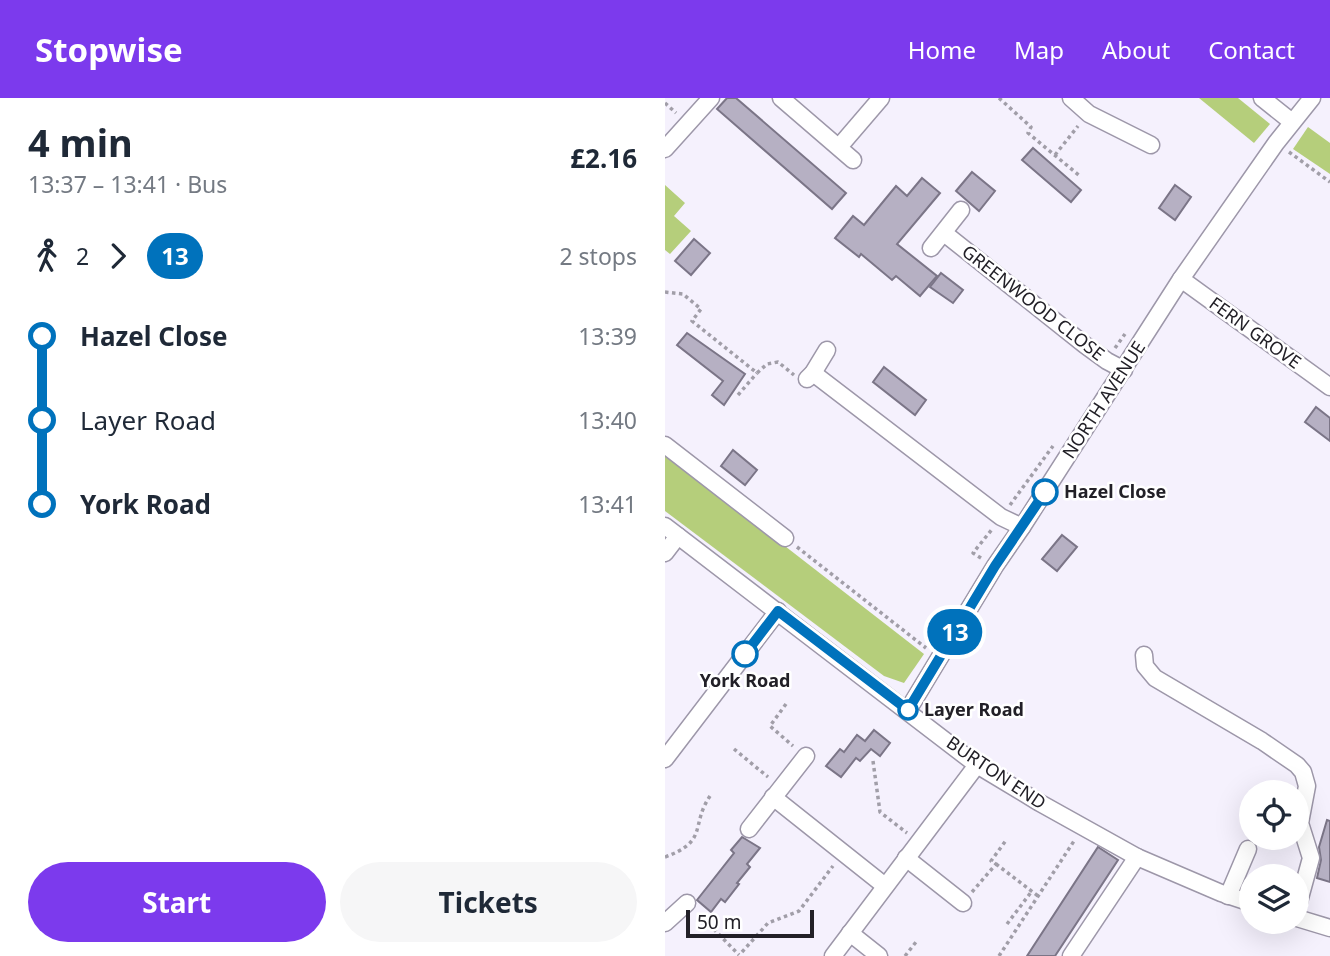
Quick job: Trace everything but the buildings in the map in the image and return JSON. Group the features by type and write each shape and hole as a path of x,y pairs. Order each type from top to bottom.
{"street":[{"path":"665,149 711,98"},
{"path":"781,98 853,160"},
{"path":"839,147 881,98"},
{"path":"1262,98 1292,122"},
{"name":"NORTH AVENUE","path":"908,710 995,566 1181,279 1276,143 1312,98"},
{"path":"1082,104 1151,145"},
{"name":"GREENWOOD CLOSE","path":"931,248 961,210"},
{"name":"GREENWOOD CLOSE","path":"944,233 1085,345 1124,370"},
{"name":"FERN GROVE","path":"1181,279 1330,387"},
{"path":"827,350 810,377 1001,517 1022,527"},
{"path":"665,445 785,538"},
{"path":"665,553 672,531"},
{"name":"BURTON END","path":"672,531 977,765 1137,857 1239,899"},
{"path":"665,759 778,611"},
{"path":"1145,655 1145,666 1155,678 1262,741 1303,772 1307,786 1300,823 1311,859 1309,866"},
{"path":"749,829 806,756"},
{"path":"832,956 977,765"},
{"path":"777,792 843,853 885,887"},
{"path":"1228,896 1248,850"},
{"path":"1071,956 1137,857"},
{"path":"906,858 963,903"},
{"path":"665,923 687,902"},
{"path":"1309,922 1330,928"},
{"path":"850,933 879,956"}],"path":[{"path":"1001,98 1031,127 1028,133 1081,177"},
{"path":"1055,155 1082,104"},
{"path":"1276,143 1330,182"},
{"path":"665,292 683,294 701,309 692,321 757,373"},
{"path":"738,395 767,364 778,362 799,379 810,377"},
{"path":"785,538 939,658"},
{"path":"786,704 770,726 806,756"},
{"path":"734,749 777,792"},
{"path":"873,761 880,812 918,842"},
{"path":"665,857 681,851 693,841 705,803 710,796"},
{"path":"999,956 1083,827"},
{"path":"1007,839 991,861 1038,896"},
{"path":"687,902 741,953 768,923 799,911 843,853"},
{"path":"963,903 996,864"},
{"path":"1007,924 1032,891"},
{"path":"905,956 916,942"}],"green space":[{"path":"1199,98 1238,98 1270,124 1254,143"},
{"path":"1308,127 1330,143 1330,174 1293,149"},
{"path":"665,185 685,203 674,216 691,231 670,254 665,250"},
{"path":"665,453 924,654 904,683 884,676 665,511"}],"bus line":[{"name":"13","path":"745,654 778,611 908,710 995,566 1045,492"}],"place":[{"name":"Hazel Close","path":"1045,492"},
{"name":"York Road","path":"745,654"},
{"name":"Layer Road","path":"908,710"}]}
